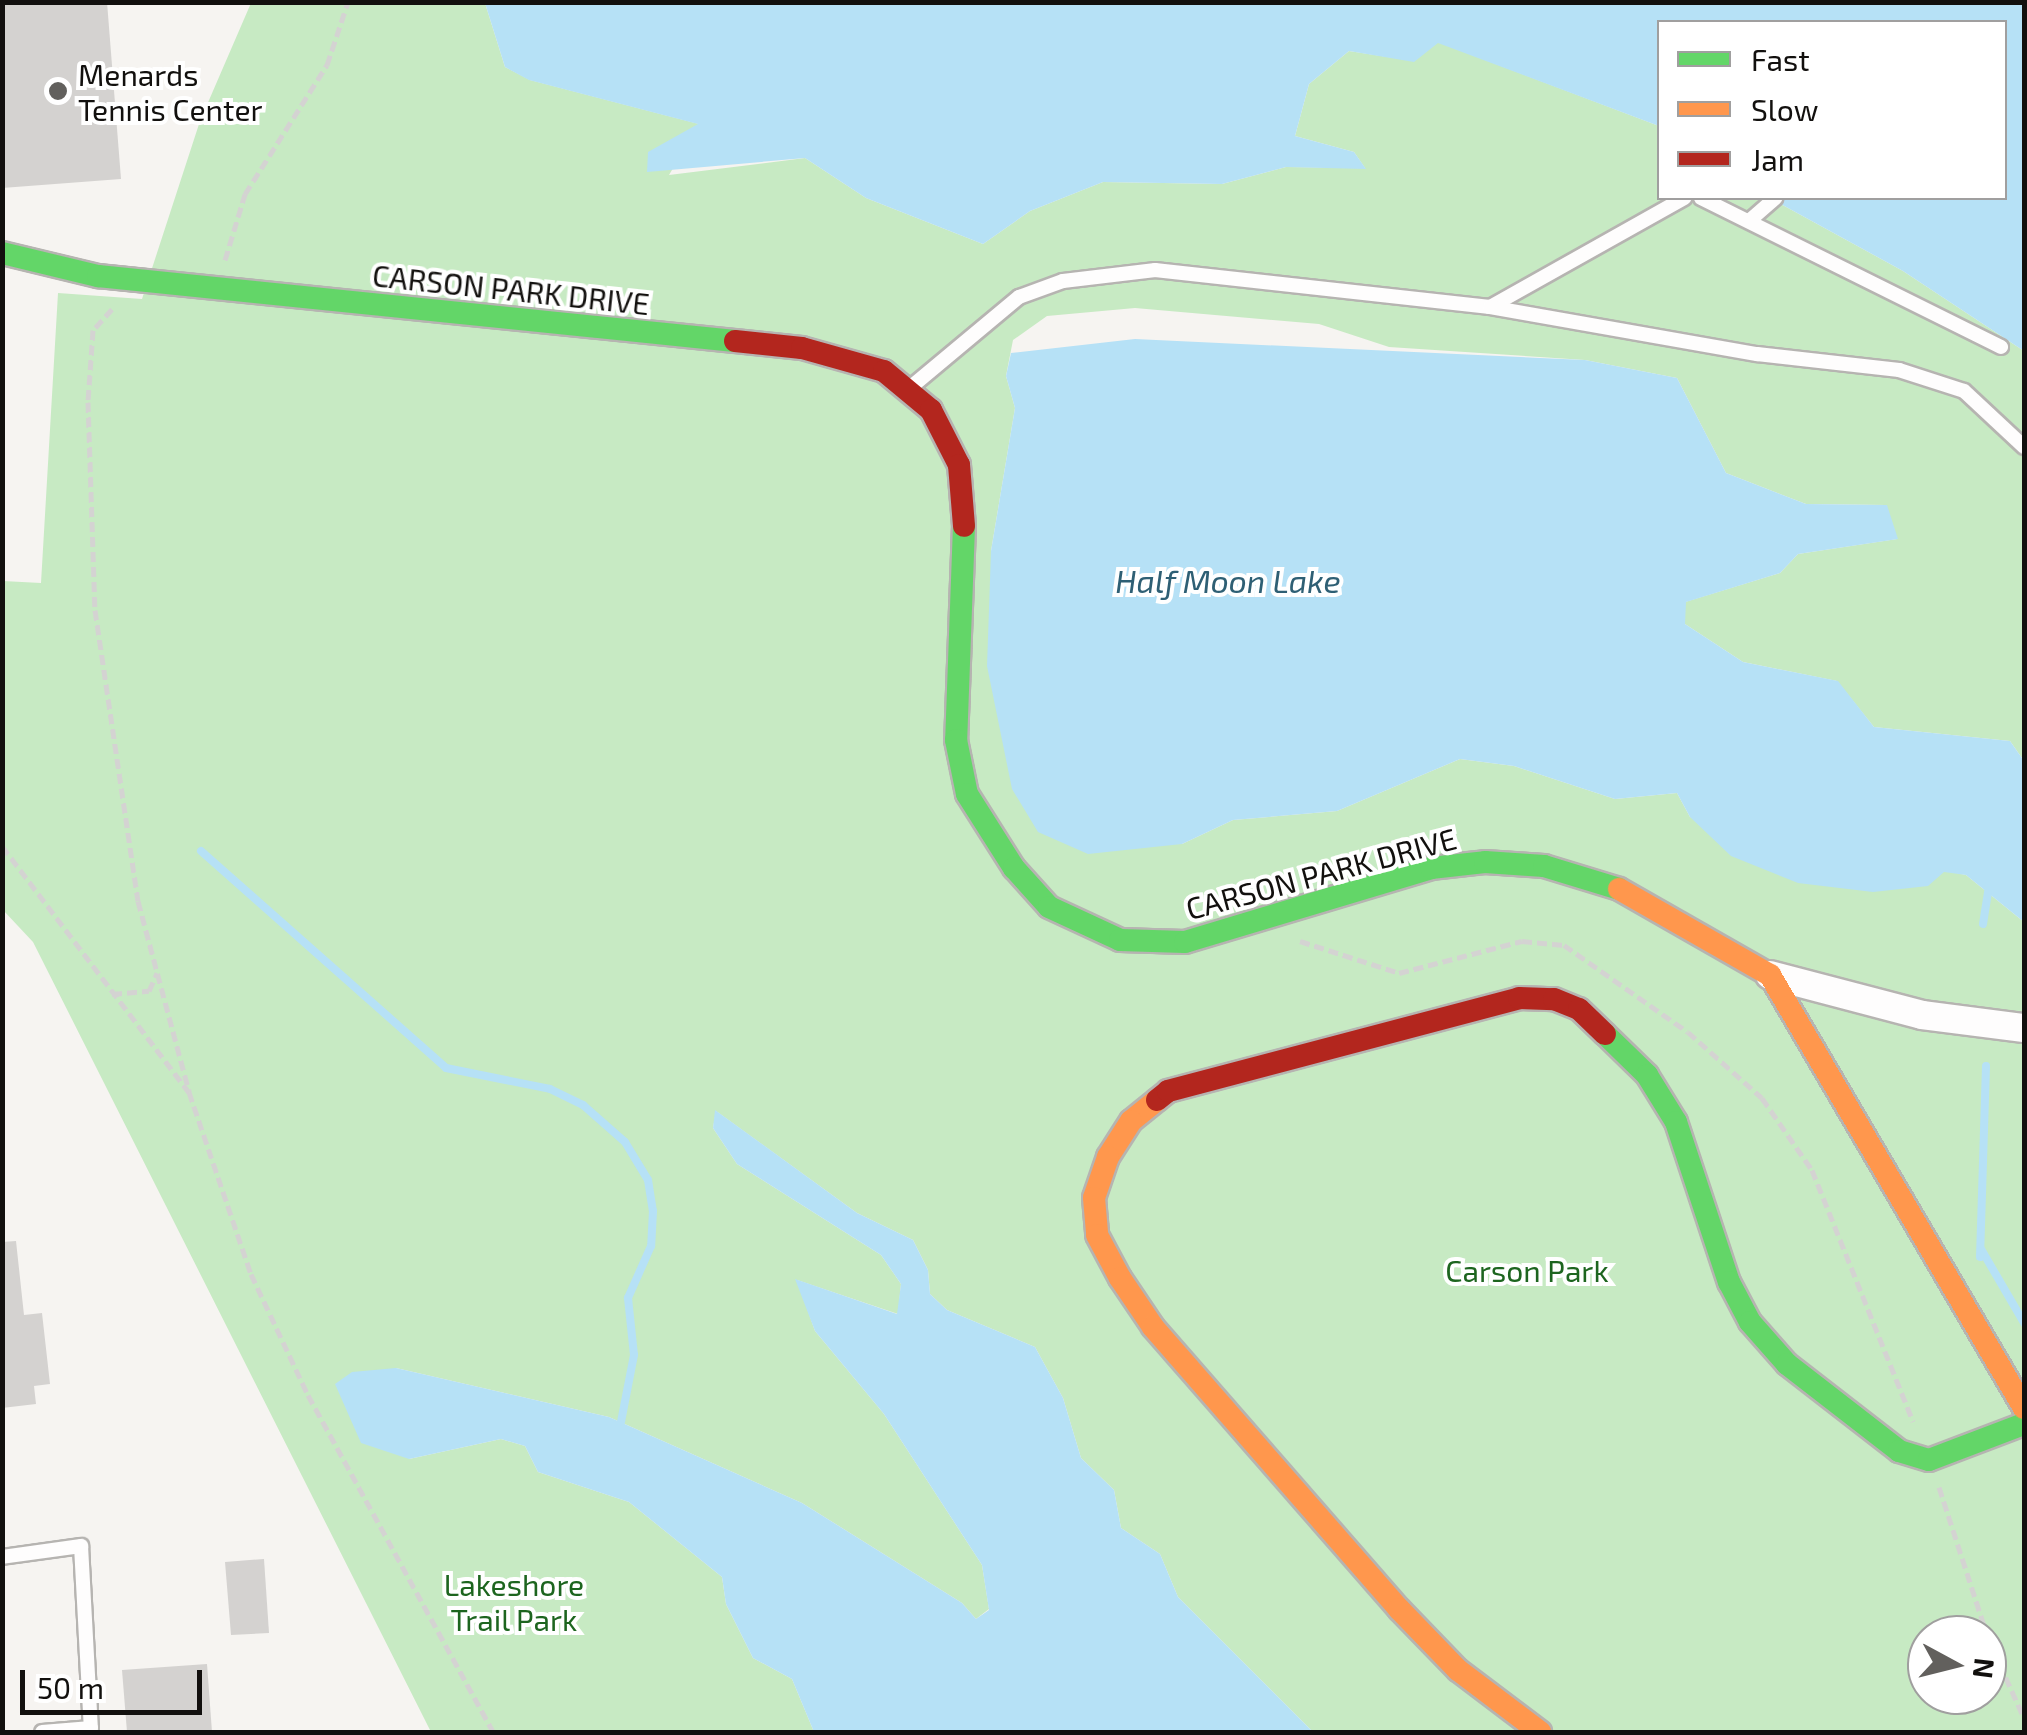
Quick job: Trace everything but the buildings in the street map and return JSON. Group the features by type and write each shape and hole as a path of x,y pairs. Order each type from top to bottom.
{"street":[{"name":"CARSON PARK DRIVE","path":"2,253 98,276 802,348 845,356 910,387 948,438 958,465 964,524 956,740 967,794 1014,868 1049,907 1120,940 1185,942 1431,868 1485,862 1544,866 1610,885 1674,915 1770,975 2024,1408"},
{"name":"CARSON PARK DRIVE","path":"19,282 67,286 98,276"},
{"path":"1770,975 1922,1015 2024,1028"},
{"path":"1540,1732 1458,1670 1399,1609 1154,1327 1120,1278 1097,1235 1094,1198 1108,1157 1131,1121 1168,1092 1519,998 1554,999 1580,1009 1646,1074 1676,1122 1728,1282 1750,1322 1787,1364 1898,1451 1928,1460 2024,1424"}],"lane":[{"path":"1490,307 1680,200"},
{"path":"1704,200 2001,348"},
{"path":"1749,221 1773,200"},
{"path":"910,387 1019,297 1105,273 1155,270 1490,307 1758,354 1900,370 1964,391 2024,447"},
{"path":"2,1557 81,1546 90,1728 42,1732"}],"path":[{"path":"224,273 229,234 245,194 327,66 348,2"},
{"path":"124,306 105,313 92,330 88,402 95,610 138,901 189,1092 251,1274 308,1395 494,1732"},
{"path":"2,846 109,993 189,1092"},
{"path":"1284,942 1303,941 1399,974 1522,941 1564,944 1688,1032 1762,1098 1812,1170 1928,1460 1980,1615"},
{"path":"109,993 123,998 149,991 158,972"},
{"path":"2007,1680 2024,1718"}],"green space":[{"name":"Carson Park","path":"251,3 485,3 505,67 530,80 699,124 669,175 805,158 866,198 983,244 1030,211 1103,182 1222,184 1286,167 1365,168 1354,152 1295,136 1309,84 1349,51 1414,61 1438,42 1657,125 1657,200 1774,200 1903,271 2024,351 2024,761 2010,741 1874,727 1837,681 1743,662 1685,624 1685,602 1780,573 1798,554 1897,539 1886,505 1806,504 1726,473 1677,378 1585,360 1389,347 1319,324 1135,308 1047,316 1013,340 1006,376 1015,408 991,551 1182,844 1233,820 1337,811 1460,759 1514,766 1615,799 1677,793 1690,817 1966,875 2024,922 2024,1732 1313,1732 1178,1597 1160,1554 1121,1528 1114,1490 1081,1458 1063,1398 1035,1347 947,1310 930,1294 928,1270 913,1240 857,1213 716,1111 713,1128 737,1164 881,1255 901,1284 898,1314 797,1280 815,1331 884,1414 982,1565 989,1609 976,1619 962,1603 802,1503 609,1417 396,1368 409,1459 501,1439 525,1446 538,1472 629,1502 722,1577 726,1604 753,1658 792,1679 814,1732 431,1732 33,942 3,910 3,581 41,583 58,293 142,299 200,121"}],"water":[{"path":"485,3 2024,3 2024,351 1903,271 1774,200 2007,200 2007,20 1657,20 1657,125 1438,43 1414,62 1349,51 1309,84 1295,136 1354,152 1366,169 1286,167 1222,184 1103,182 1030,211 983,244 866,198 805,158 647,172 648,152 698,124 529,80 505,67"},
{"name":"Half Moon Lake","path":"1135,339 1585,360 1677,378 1726,473 1806,504 1887,505 1898,539 1798,554 1780,573 1686,602 1685,624 1743,662 1838,681 1874,727 2010,741 2024,761 2024,922 1966,875 1944,872 1928,886 1873,892 1798,883 1731,856 1690,817 1677,793 1615,799 1514,766 1460,759 1337,811 1233,820 1182,844 1088,854 1038,832 1012,789 987,666 991,551 1015,408 1006,376 1011,353"},
{"path":"715,1110 857,1213 913,1240 928,1270 930,1294 947,1310 1035,1347 1063,1398 1081,1458 1114,1490 1121,1528 1160,1554 1178,1597 1313,1732 814,1732 792,1679 753,1658 726,1604 722,1577 629,1502 538,1472 525,1446 501,1439 409,1459 361,1443 335,1384 352,1372 396,1368 609,1417 802,1503 962,1603 976,1619 989,1610 982,1565 884,1414 815,1331 795,1279 897,1314 901,1284 881,1255 737,1164 713,1128"}],"waterway":[{"path":"201,851 446,1068 550,1089 583,1105 625,1142 648,1180 653,1211 651,1246 628,1298 634,1355 621,1422"},
{"path":"1983,924 1989,885"},
{"path":"1980,1257 1986,1066"},
{"path":"1981,1249 2024,1323"}],"traffic: fast":[{"path":"2,253 98,276 735,341"},
{"path":"964,526 956,740 967,794 1014,868 1049,907 1120,940 1185,942 1431,868 1485,862 1544,866 1619,889"},
{"path":"1605,1034 1647,1075 1676,1122 1729,1282 1750,1322 1787,1364 1899,1451 1929,1460 2024,1424"}],"traffic: slow":[{"path":"1619,889 1770,975 2024,1408"},
{"path":"1157,1100 1131,1121 1108,1157 1094,1198 1097,1235 1120,1278 1153,1327 1399,1609 1458,1670 1540,1732"}],"traffic: jam":[{"path":"735,341 802,348 884,371 931,410 959,465 964,526"},
{"path":"1157,1100 1168,1091 1519,998 1554,999 1579,1009 1605,1034"}],"place":[{"name":"Menards Tennis Center","path":"58,91"}],"park label":[{"name":"Lakeshore Trail Park","path":"514,1601"}]}
